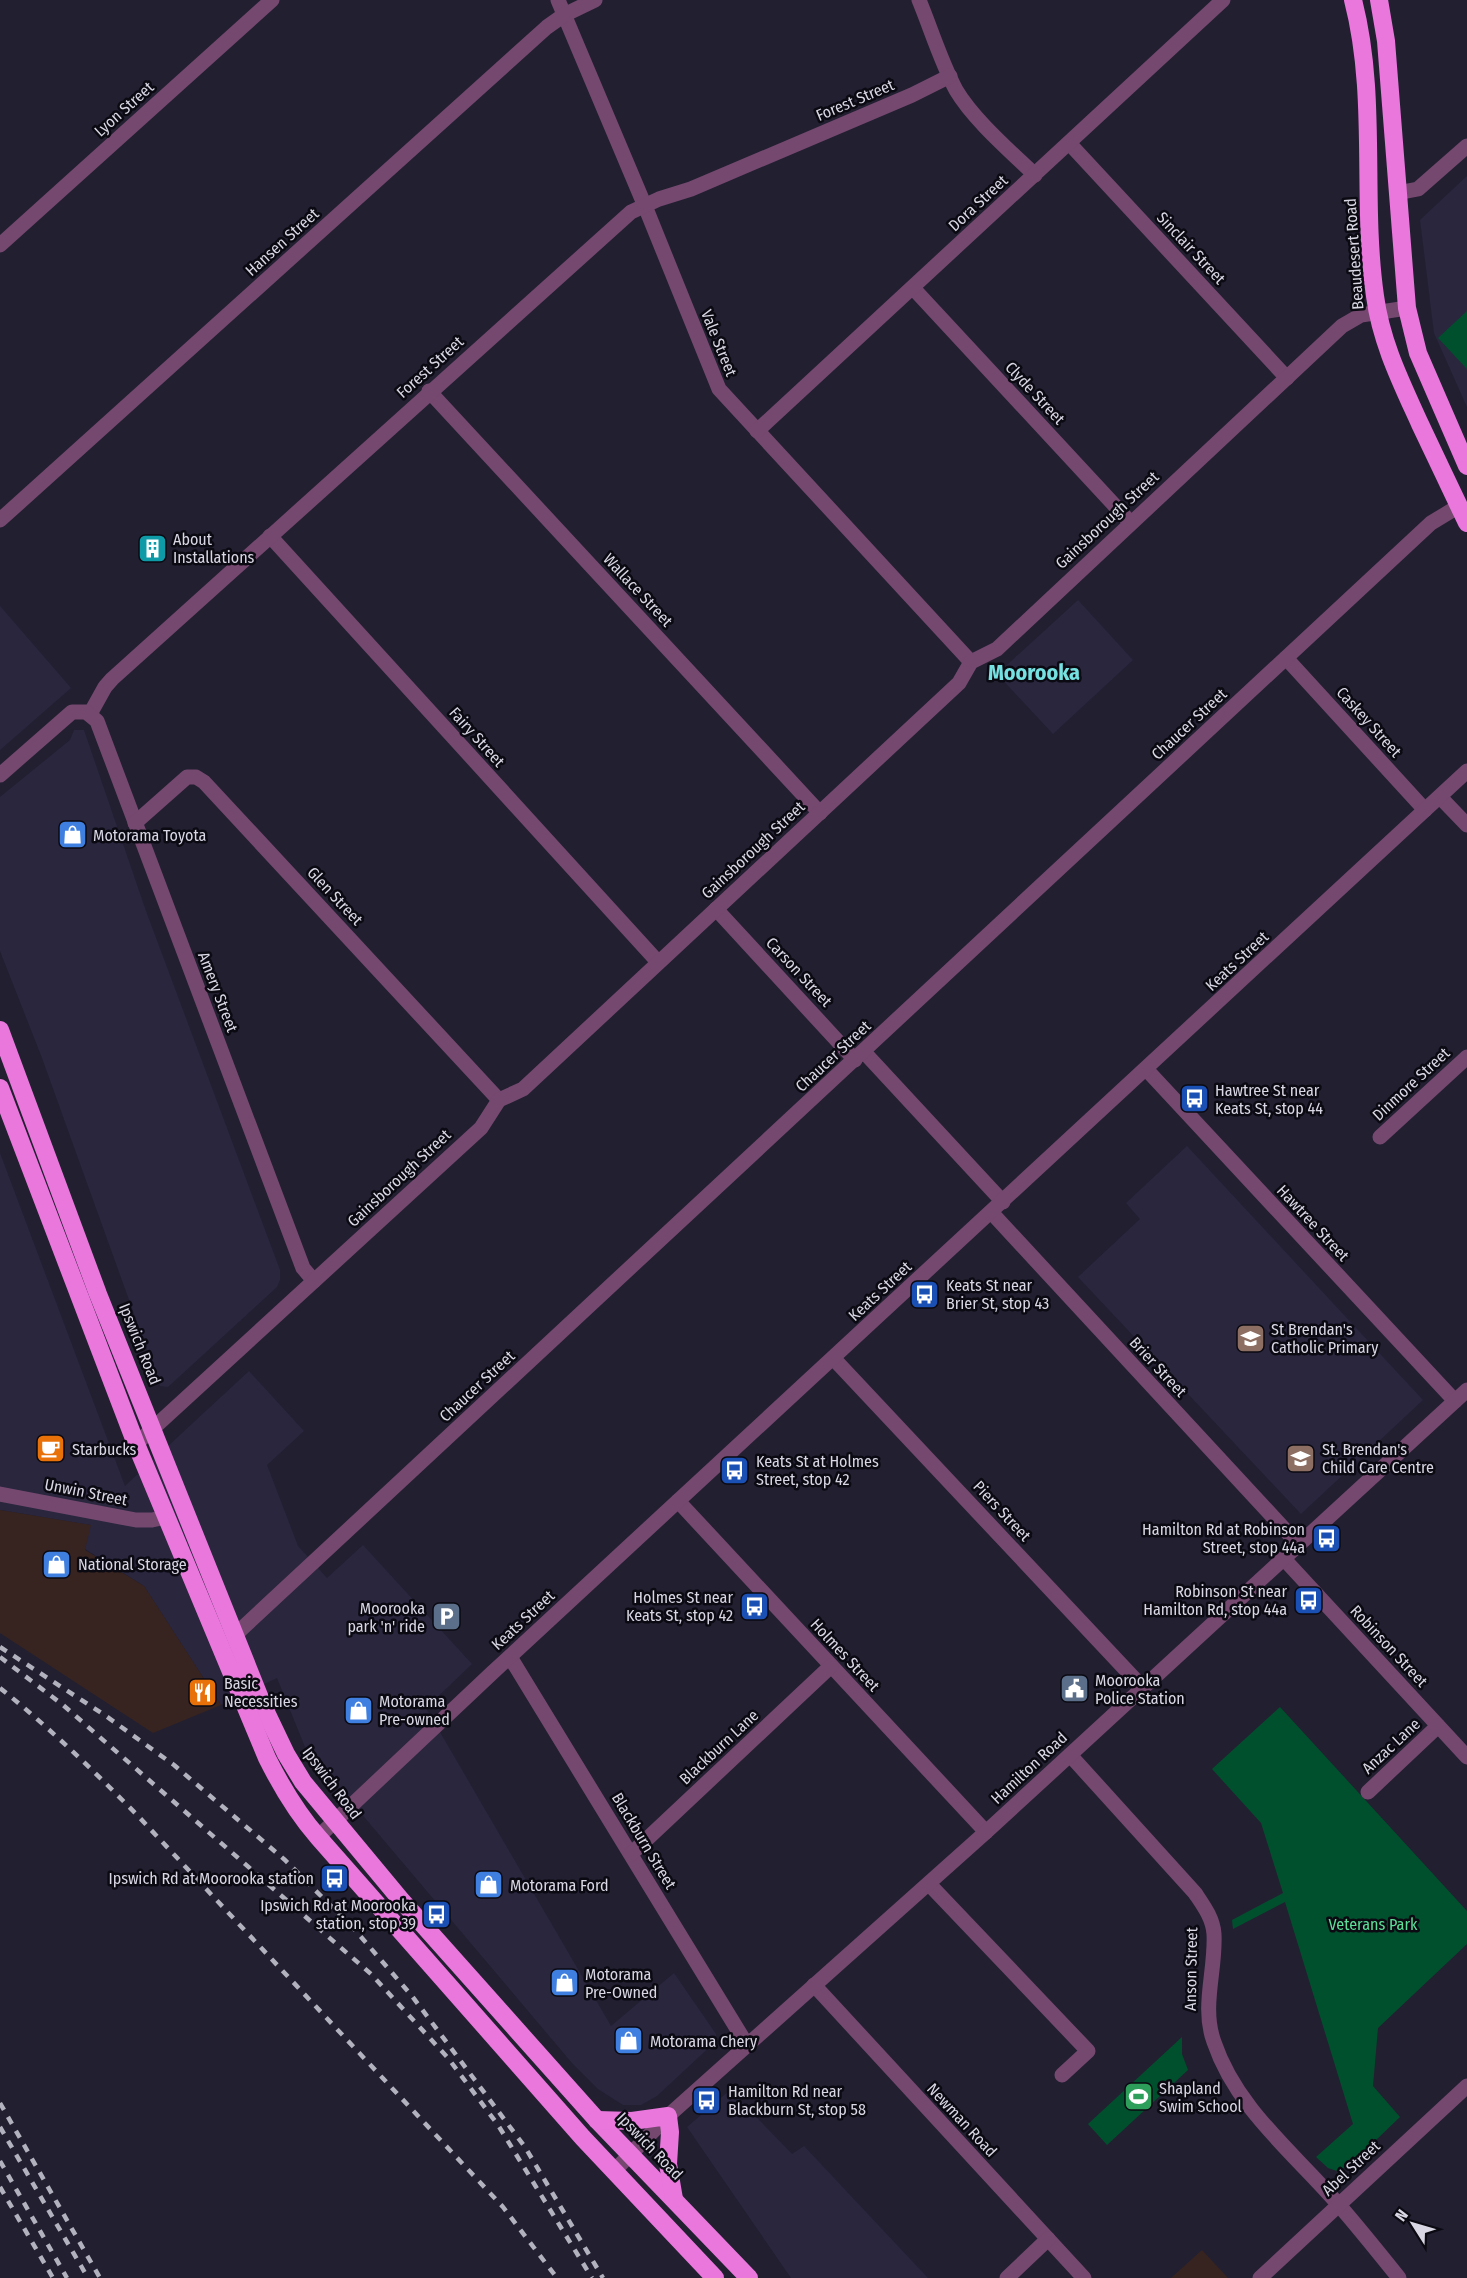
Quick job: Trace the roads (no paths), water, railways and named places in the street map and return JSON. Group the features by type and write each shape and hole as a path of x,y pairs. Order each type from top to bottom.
{"highway":[{"name":"Beaudesert Road","path":"1353,0 1360,26 1377,311 1393,364 1467,523"},
{"path":"1379,0 1386,41 1407,308 1418,354 1467,466"},
{"name":"Ipswich Road","path":"0,1030 98,1294 264,1708 286,1754 303,1782 401,1900 597,2120 749,2278"},
{"path":"0,1088 136,1444 267,1758 290,1800 318,1837 614,2171 715,2278"},
{"path":"597,2120 632,2121 668,2116 670,2132 668,2164 674,2199"}],"street":[{"name":"Lyon Street","path":"0,245 272,0"},
{"name":"Hansen Street","path":"0,520 538,35 561,7 595,0"},
{"path":"919,0 956,89 969,106 1035,175"},
{"name":"Dora Street","path":"757,431 1223,0"},
{"name":"Vale Street","path":"561,7 715,381 725,397 971,662"},
{"name":"Forest Street","path":"90,714 112,679 618,222 644,204 691,189 912,95 950,76"},
{"name":"Sinclair Street","path":"1069,142 1287,378"},
{"path":"1397,193 1418,189 1467,146"},
{"name":"Clyde Street","path":"913,288 1130,522"},
{"name":"Gainsborough Street","path":"136,1444 154,1430 481,1128 499,1100 523,1089 959,683 971,662 997,649 1130,522 1342,326 1361,315 1407,308"},
{"name":"Wallace Street","path":"429,391 820,813"},
{"name":"Chaucer Street","path":"235,1635 1431,524 1459,507"},
{"name":"Fairy Street","path":"270,536 658,962"},
{"name":"Caskey Street","path":"1287,658 1425,810"},
{"path":"0,775 68,716 77,711 90,714"},
{"name":"Amery Street","path":"90,714 99,725 303,1268 314,1281"},
{"name":"Keats Street","path":"318,1837 1467,771"},
{"name":"Glen Street","path":"135,823 187,777 196,777 204,782 499,1100"},
{"path":"1440,796 1467,825"},
{"name":"Carson Street","path":"716,909 1003,1202"},
{"name":"Dinmore Street","path":"1380,1137 1467,1057"},
{"name":"Hawtree Street","path":"1146,1068 1463,1395"},
{"name":"Brier Street","path":"991,1212 1299,1545"},
{"name":"Piers Street","path":"834,1359 1143,1688"},
{"name":"Hamilton Road","path":"614,2171 668,2116 929,1884 1463,1395"},
{"name":"Unwin Street","path":"0,1494 136,1520 166,1517"},
{"name":"Holmes Street","path":"678,1501 986,1832"},
{"name":"Robinson Street","path":"1284,1559 1467,1757"},
{"name":"Blackburn Street","path":"510,1657 747,2045"},
{"name":"Blackburn Lane","path":"631,1854 831,1666"},
{"name":"Anzac Lane","path":"1368,1792 1438,1726"},
{"name":"Anson Street","path":"1070,1755 1195,1893 1210,1917 1214,1933 1208,2017 1213,2041 1226,2073 1247,2105 1339,2205 1399,2278"},
{"path":"929,1884 1088,2051 1062,2075"},
{"name":"Newman Road","path":"814,1985 1084,2278"},
{"name":"Abel Street","path":"1260,2278 1467,2085"},
{"path":"1007,2278 1048,2239"}],"railway":[{"path":"0,1647 106,1716 174,1765 285,1860 355,1930 412,1996 525,2147 603,2278"},
{"path":"0,1657 63,1705 371,1974 448,2058 498,2125 592,2278"},
{"path":"0,1688 72,1751 139,1817 503,2207 557,2278"},
{"path":"0,2103 100,2278"},
{"path":"0,2127 88,2278"},
{"path":"0,2161 67,2278"},
{"path":"0,2187 53,2278"}],"place":[{"name":"About Installations","path":"152,548"},
{"name":"Motorama Toyota","path":"72,835"},
{"name":"Hawtree St near Keats St, stop 44","path":"1194,1099"},
{"name":"Keats St near Brier St, stop 43","path":"925,1294"},
{"name":"St Brendan's Catholic Primary","path":"1250,1338"},
{"name":"Starbucks","path":"51,1449"},
{"name":"St. Brendan's Child Care Centre","path":"1301,1458"},
{"name":"Keats St at Holmes Street, stop 42","path":"735,1470"},
{"name":"Hamilton Rd at Robinson Street, stop 44a","path":"1326,1538"},
{"name":"National Storage","path":"57,1564"},
{"name":"Robinson St near Hamilton Rd, stop 44a","path":"1308,1600"},
{"name":"Holmes St near Keats St, stop 42","path":"754,1606"},
{"name":"Moorooka park 'n' ride","path":"446,1617"},
{"name":"Moorooka Police Station","path":"1074,1689"},
{"name":"Basic Necessities","path":"203,1692"},
{"name":"Motorama Pre-owned","path":"358,1710"},
{"name":"Ipswich Rd at Moorooka station","path":"335,1878"},
{"name":"Motorama Ford","path":"489,1885"},
{"name":"Ipswich Rd at Moorooka station, stop 39","path":"437,1914"},
{"name":"Motorama Pre-Owned","path":"564,1983"},
{"name":"Motorama Chery","path":"629,2041"},
{"name":"Shapland Swim School","path":"1138,2097"},
{"name":"Hamilton Rd near Blackburn St, stop 58","path":"707,2100"}],"district":[{"name":"Moorooka","path":"1034,672"}],"park label":[{"name":"Veterans Park","path":"1373,1924"}]}
